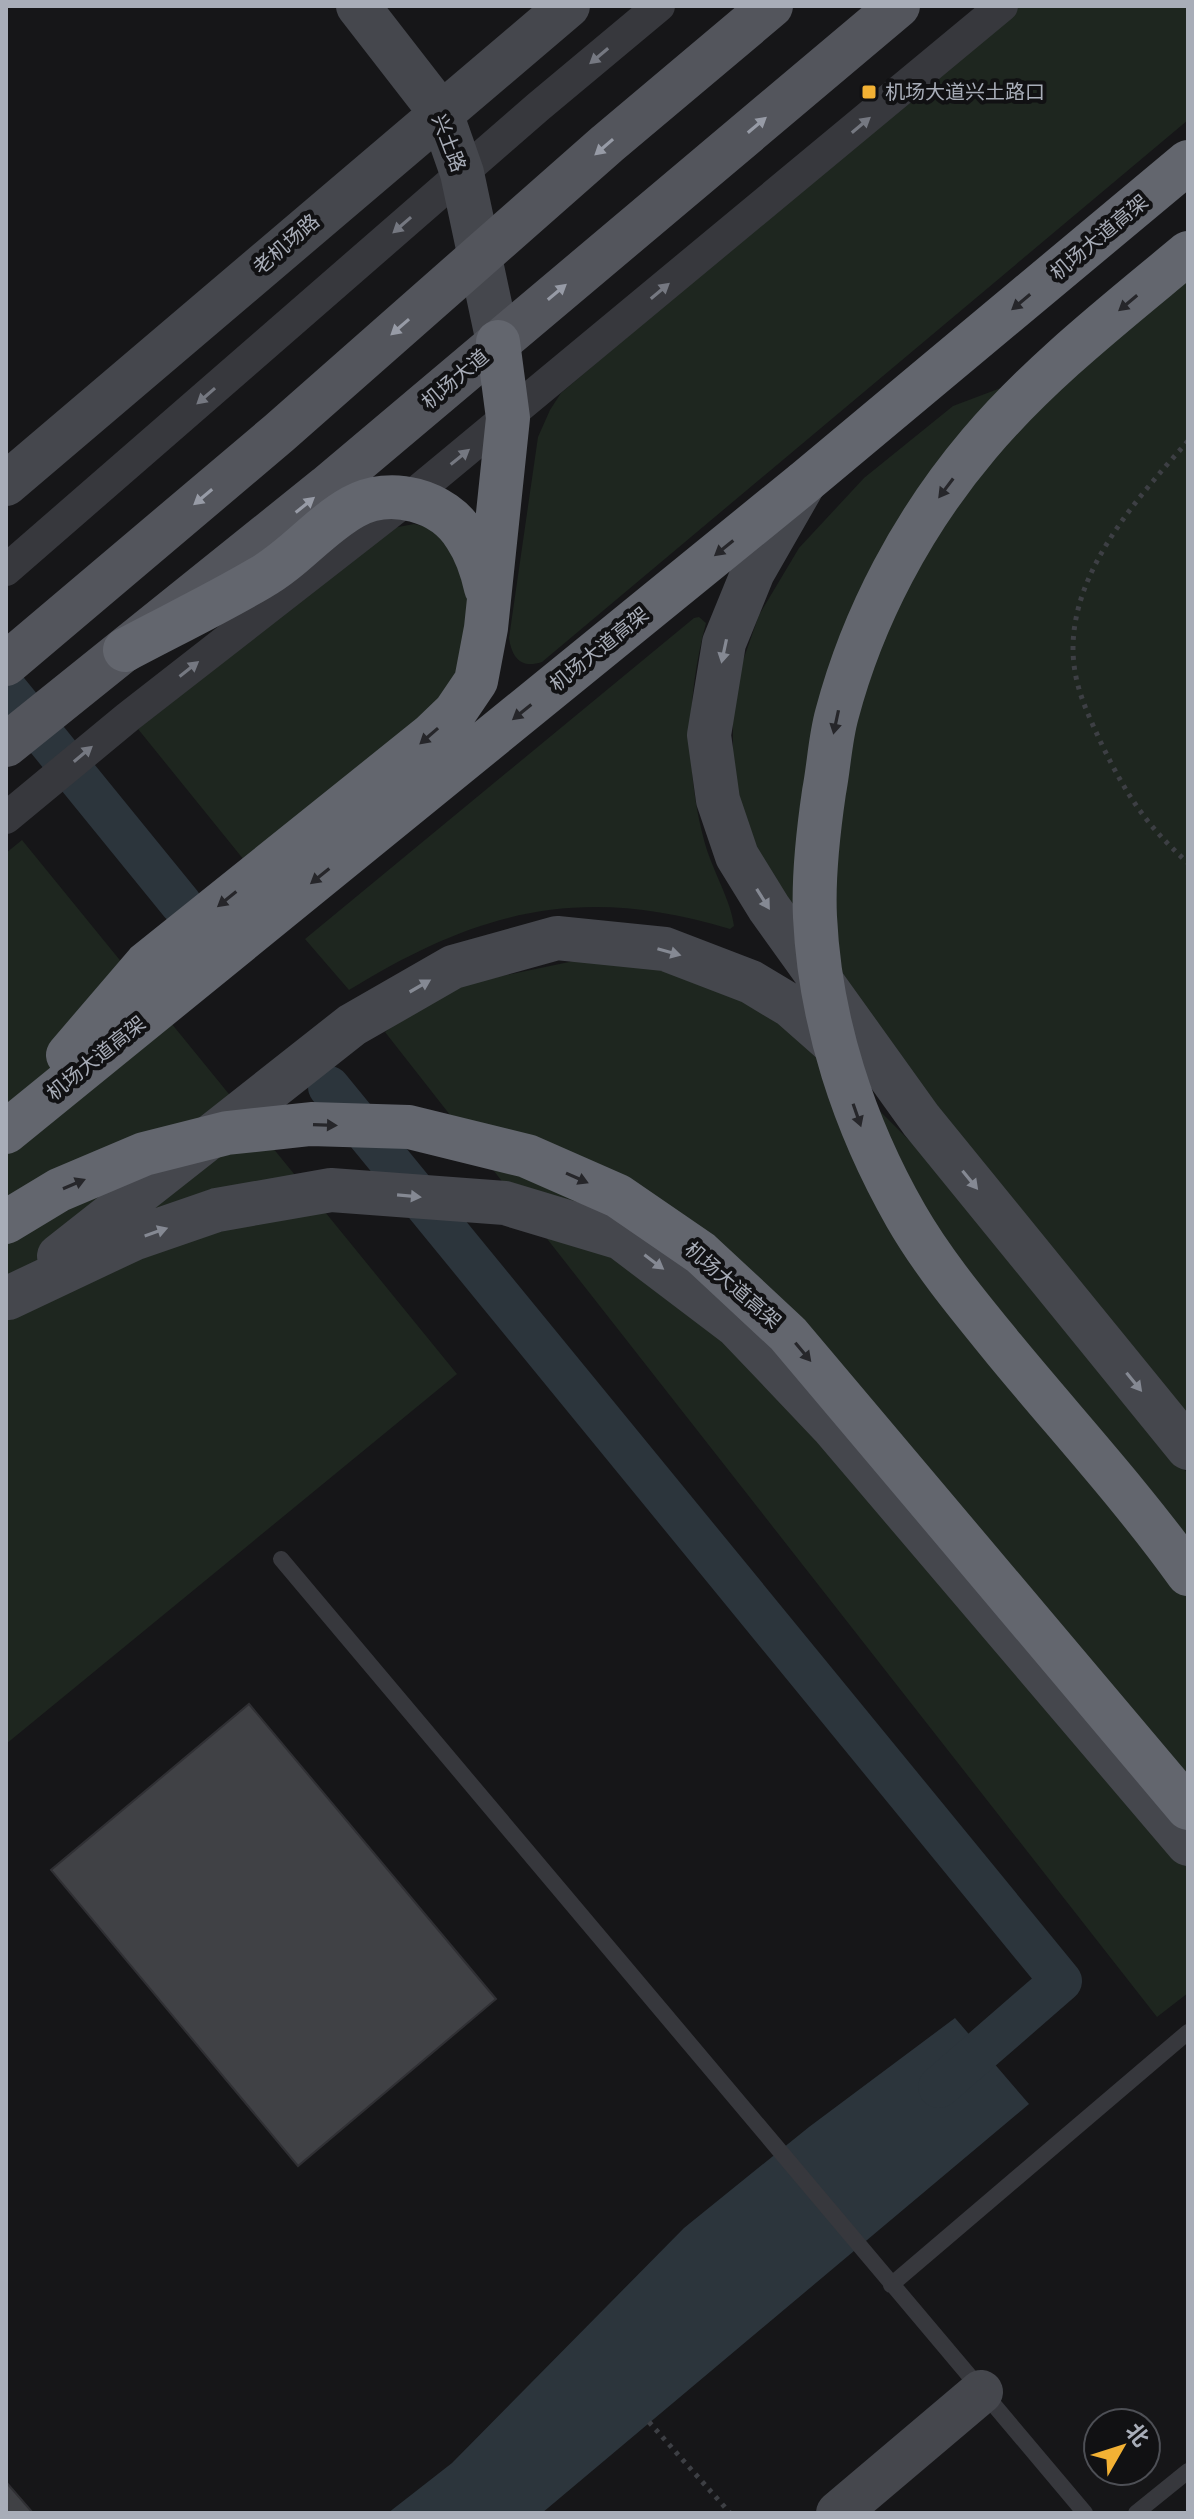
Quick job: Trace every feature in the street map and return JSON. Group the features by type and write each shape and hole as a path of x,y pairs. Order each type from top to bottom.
{"highway":[{"name":"机场大道高架","path":"6,1130 806,481 1188,162"},
{"path":"1188,253 1098,328 979,443 933,505 893,571 861,641 836,716 818,835 815,917 825,998 840,1066 864,1134 907,1217 960,1296 1188,1574"},
{"path":"6,1130 146,964 430,736 455,712 476,681 486,628 508,418 498,342"},
{"path":"125,650 263,577 353,507 381,498 409,498 441,511 465,534 482,568 486,588 486,628"},
{"name":"机场大道高架","path":"6,1222 59,1190 144,1154 227,1133 311,1124 409,1127 527,1156 618,1196 701,1253 788,1334 1188,1808"}],"main road":[{"name":"兴土路","path":"358,6 441,113 462,173 498,342"},
{"name":"老机场路","path":"6,484 568,6"},
{"path":"6,664 279,433 771,6"},
{"name":"机场大道","path":"6,745 327,487 898,6"},
{"path":"806,481 753,572 724,643 709,735 718,800 737,856 769,908 921,1120 1188,1448"},
{"path":"7,1298 352,1025 453,967 557,938 665,949 751,982 791,1006 921,1120"},
{"path":"7,1298 133,1239 217,1210 331,1190 505,1203 621,1238 737,1326 842,1438 1188,1844"},
{"path":"838,2513 981,2392"}],"street":[{"path":"6,570 659,6"},
{"path":"6,818 128,717 508,418 1002,6"}],"lane":[{"path":"281,1559 1085,2513"},
{"path":"891,2285 1188,2032"},
{"path":"1136,2513 1188,2471"}],"path":[{"path":"1188,441 1137,499 1114,532 1094,568 1081,602 1074,637 1076,675 1088,715 1111,764 1149,826 1188,863"},
{"path":"649,2422 730,2513"}],"shaded area":[{"path":"1017,6 1188,6 1188,120 542,662 528,664 519,660 512,651 509,638 538,437 561,393"},
{"path":"1188,276 1188,1416 954,1141 750,847 733,775 733,689 759,615 799,548 864,478 953,406 1096,352"},
{"path":"414,524 432,528 452,541 470,594 464,656 451,692 244,860 138,729 393,528"},
{"path":"699,617 706,623 692,704 694,786 704,840 734,926 730,929 676,915 626,908 578,907 532,913 442,940 349,990 305,939"},
{"path":"22,840 457,1374 6,1744 6,853"},
{"path":"574,961 655,964 787,1019 919,1150 1188,1474 1188,1993 1157,2017 385,1032 430,998 473,982"},
{"path":"955,2018 1029,2104 542,2513 388,2513 452,2463 684,2228 809,2127"}],"building":[{"path":"249,1704 496,1999 298,2166 51,1870"},
{"path":"6,2482 33,2513 6,2513"}],"waterway":[{"path":"6,689 181,904"},
{"path":"329,1087 1061,1981 939,2087"}],"place":[{"name":"机场大道兴土路口","path":"869,92"}]}
